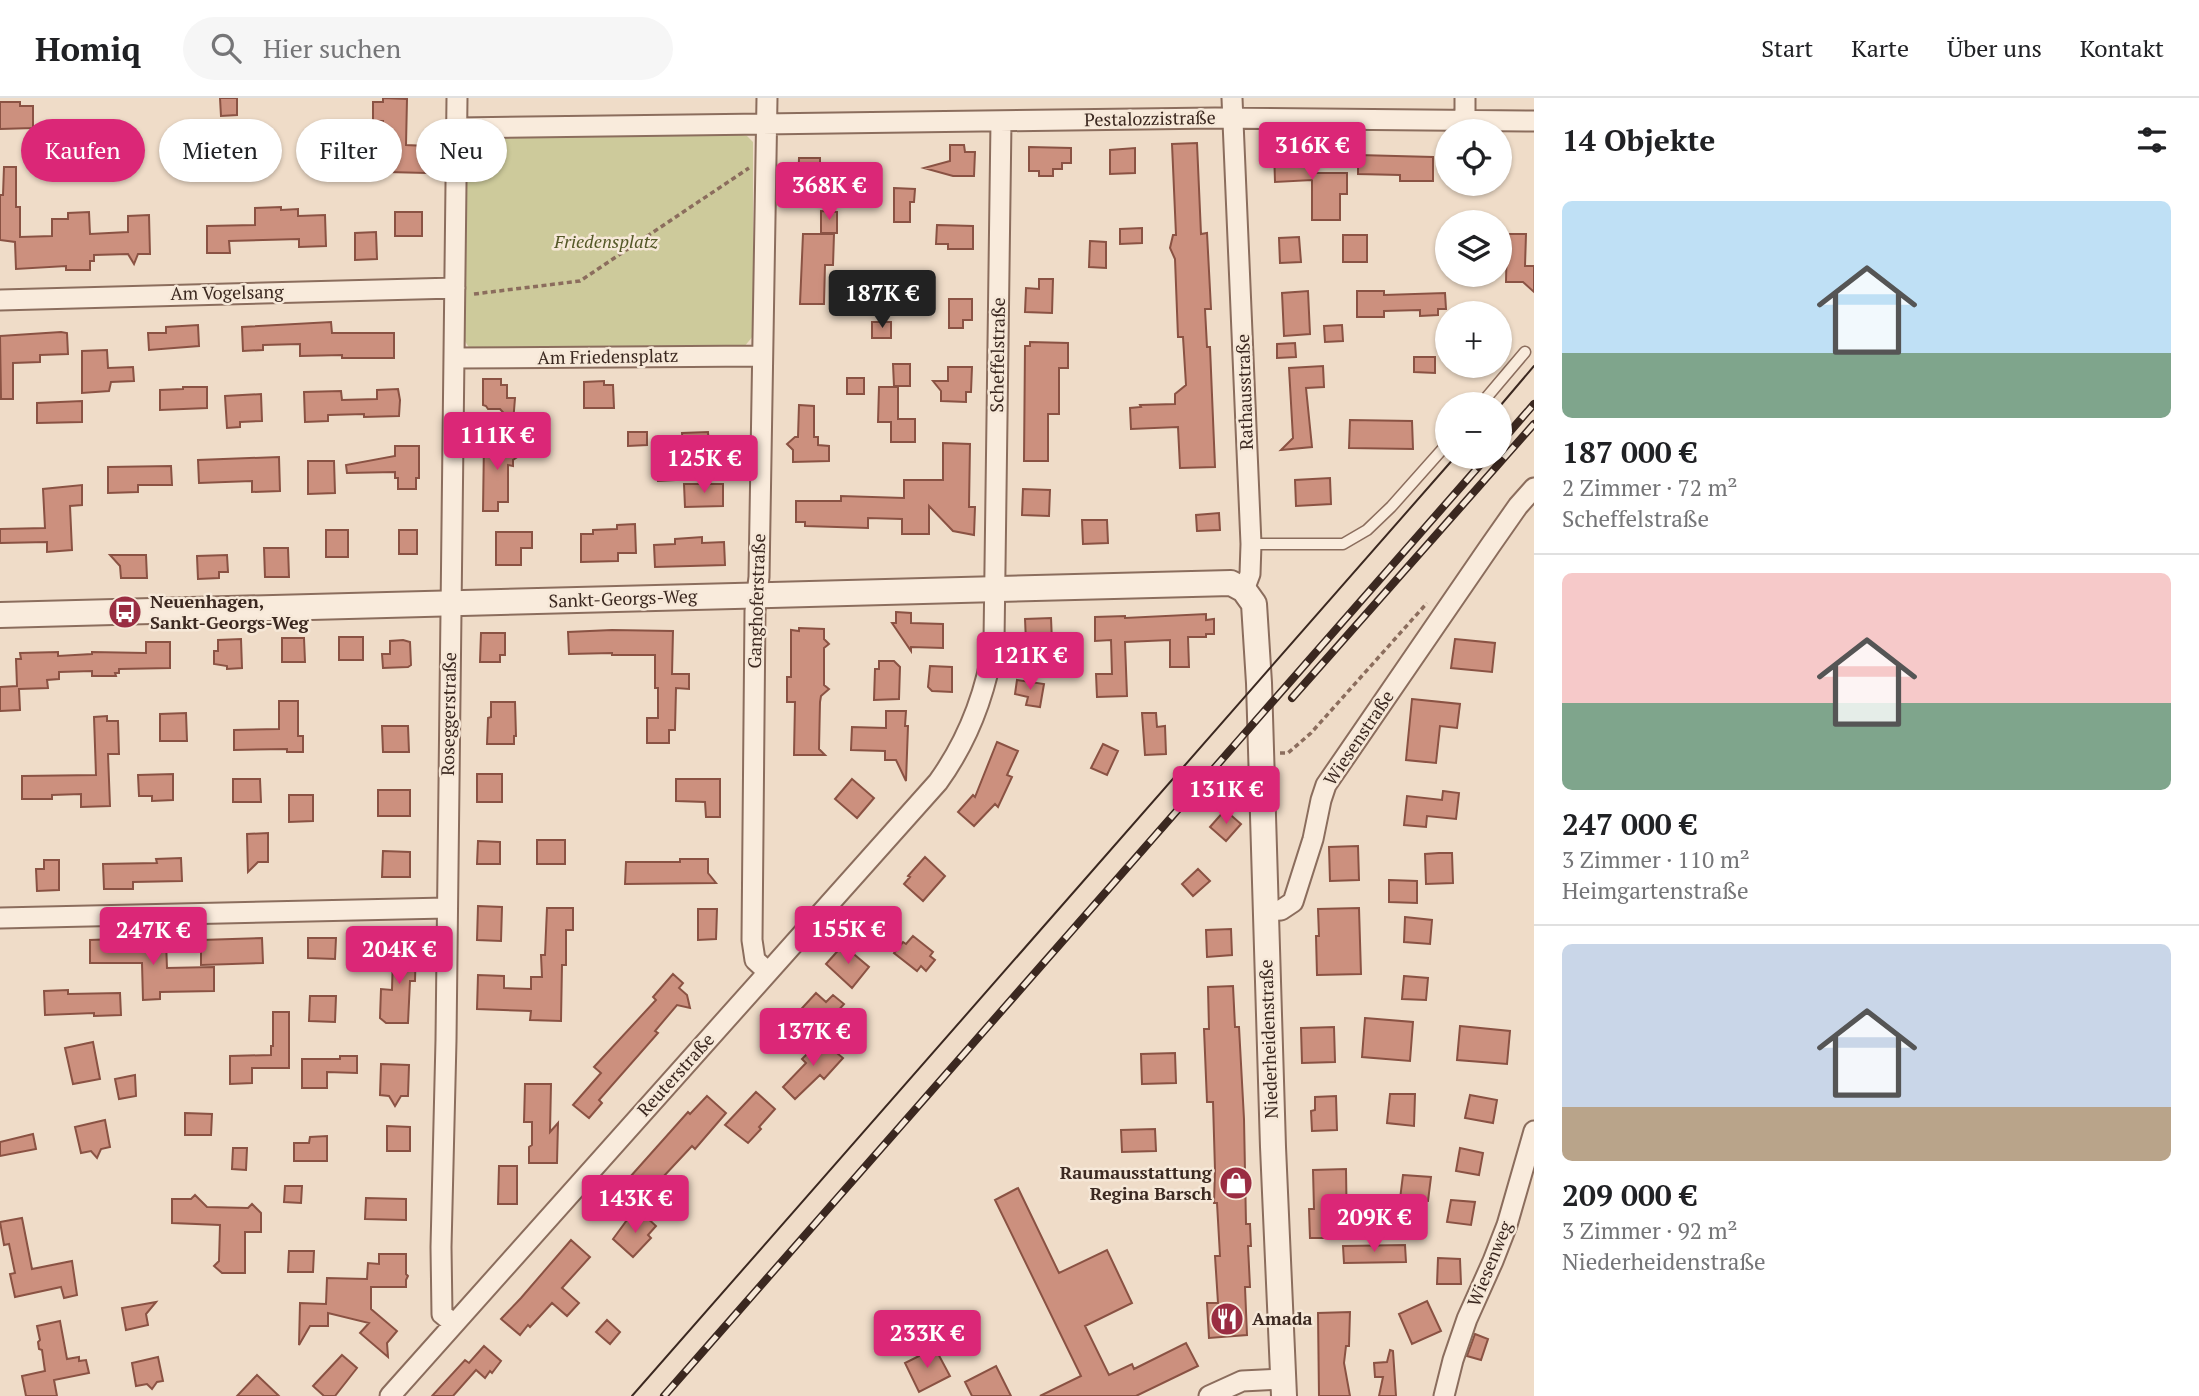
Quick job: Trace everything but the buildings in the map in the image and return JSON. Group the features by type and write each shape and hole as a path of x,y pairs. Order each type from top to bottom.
{"street":[{"name":"Roseggerstraße","path":"457,98 457,119"},
{"name":"Ganghoferstraße","path":"767,98 758,595 755,611 752,940 755,960 768,972"},
{"path":"1465,98 1465,119"},
{"name":"Pestalozzistraße","path":"767,124 1001,121 1232,108 1465,119"},
{"name":"Rathausstraße","path":"1232,108 1251,544 1250,574 1244,590"},
{"name":"Pestalozzistraße","path":"1512,120 1534,121"},
{"name":"Scheffelstraße","path":"995,589 1001,121"},
{"path":"507,127 767,124"},
{"name":"Roseggerstraße","path":"454,1324 442,1314 441,1304 456,182"},
{"name":"Am Vogelsang","path":"0,300 454,292"},
{"name":"Am Friedensplatz","path":"455,358 762,356"},
{"name":"Wiesenstraße","path":"1265,911 1280,909 1293,902 1313,839 1326,785 1518,506 1534,488"},
{"name":"Sankt-Georgs-Weg","path":"0,615 1231,583 1244,590"},
{"name":"Reuterstraße","path":"390,1396 938,782 955,758 979,707 990,670 994,641 995,589"},
{"name":"Niederheidenstraße","path":"1244,590 1254,604 1259,682 1265,911 1284,1387"},
{"path":"0,918 446,908"},
{"name":"Wiesenweg","path":"1444,1396 1467,1319 1507,1225 1534,1131"},
{"path":"1209,1396 1242,1381 1284,1387"}],"lane":[{"path":"1490,392 1525,352"},
{"path":"1251,544 1343,544 1367,530 1435,458"}],"path":[{"path":"454,292 580,281 765,157"},
{"name":"Wiesenstraße","path":"1299,745 1431,598 1442,594 1453,600"}],"green space":[{"name":"Friedensplatz","path":"732,133 747,136 753,142 753,336 744,347 470,349 459,332 464,182 507,182 507,134"}],"tram line":[{"path":"1512,392 1534,366"},
{"path":"632,1396 1444,469"}],"railway":[{"path":"1512,429 1534,404"},
{"path":"1292,698 1534,424"},
{"path":"664,1396 1476,469"}],"place":[{"name":"Neuenhagen, Sankt-Georgs-Weg","path":"125,612"},
{"name":"Raumausstattung Regina Barsch","path":"1236,1183"},
{"name":"Amada","path":"1227,1319"}]}
